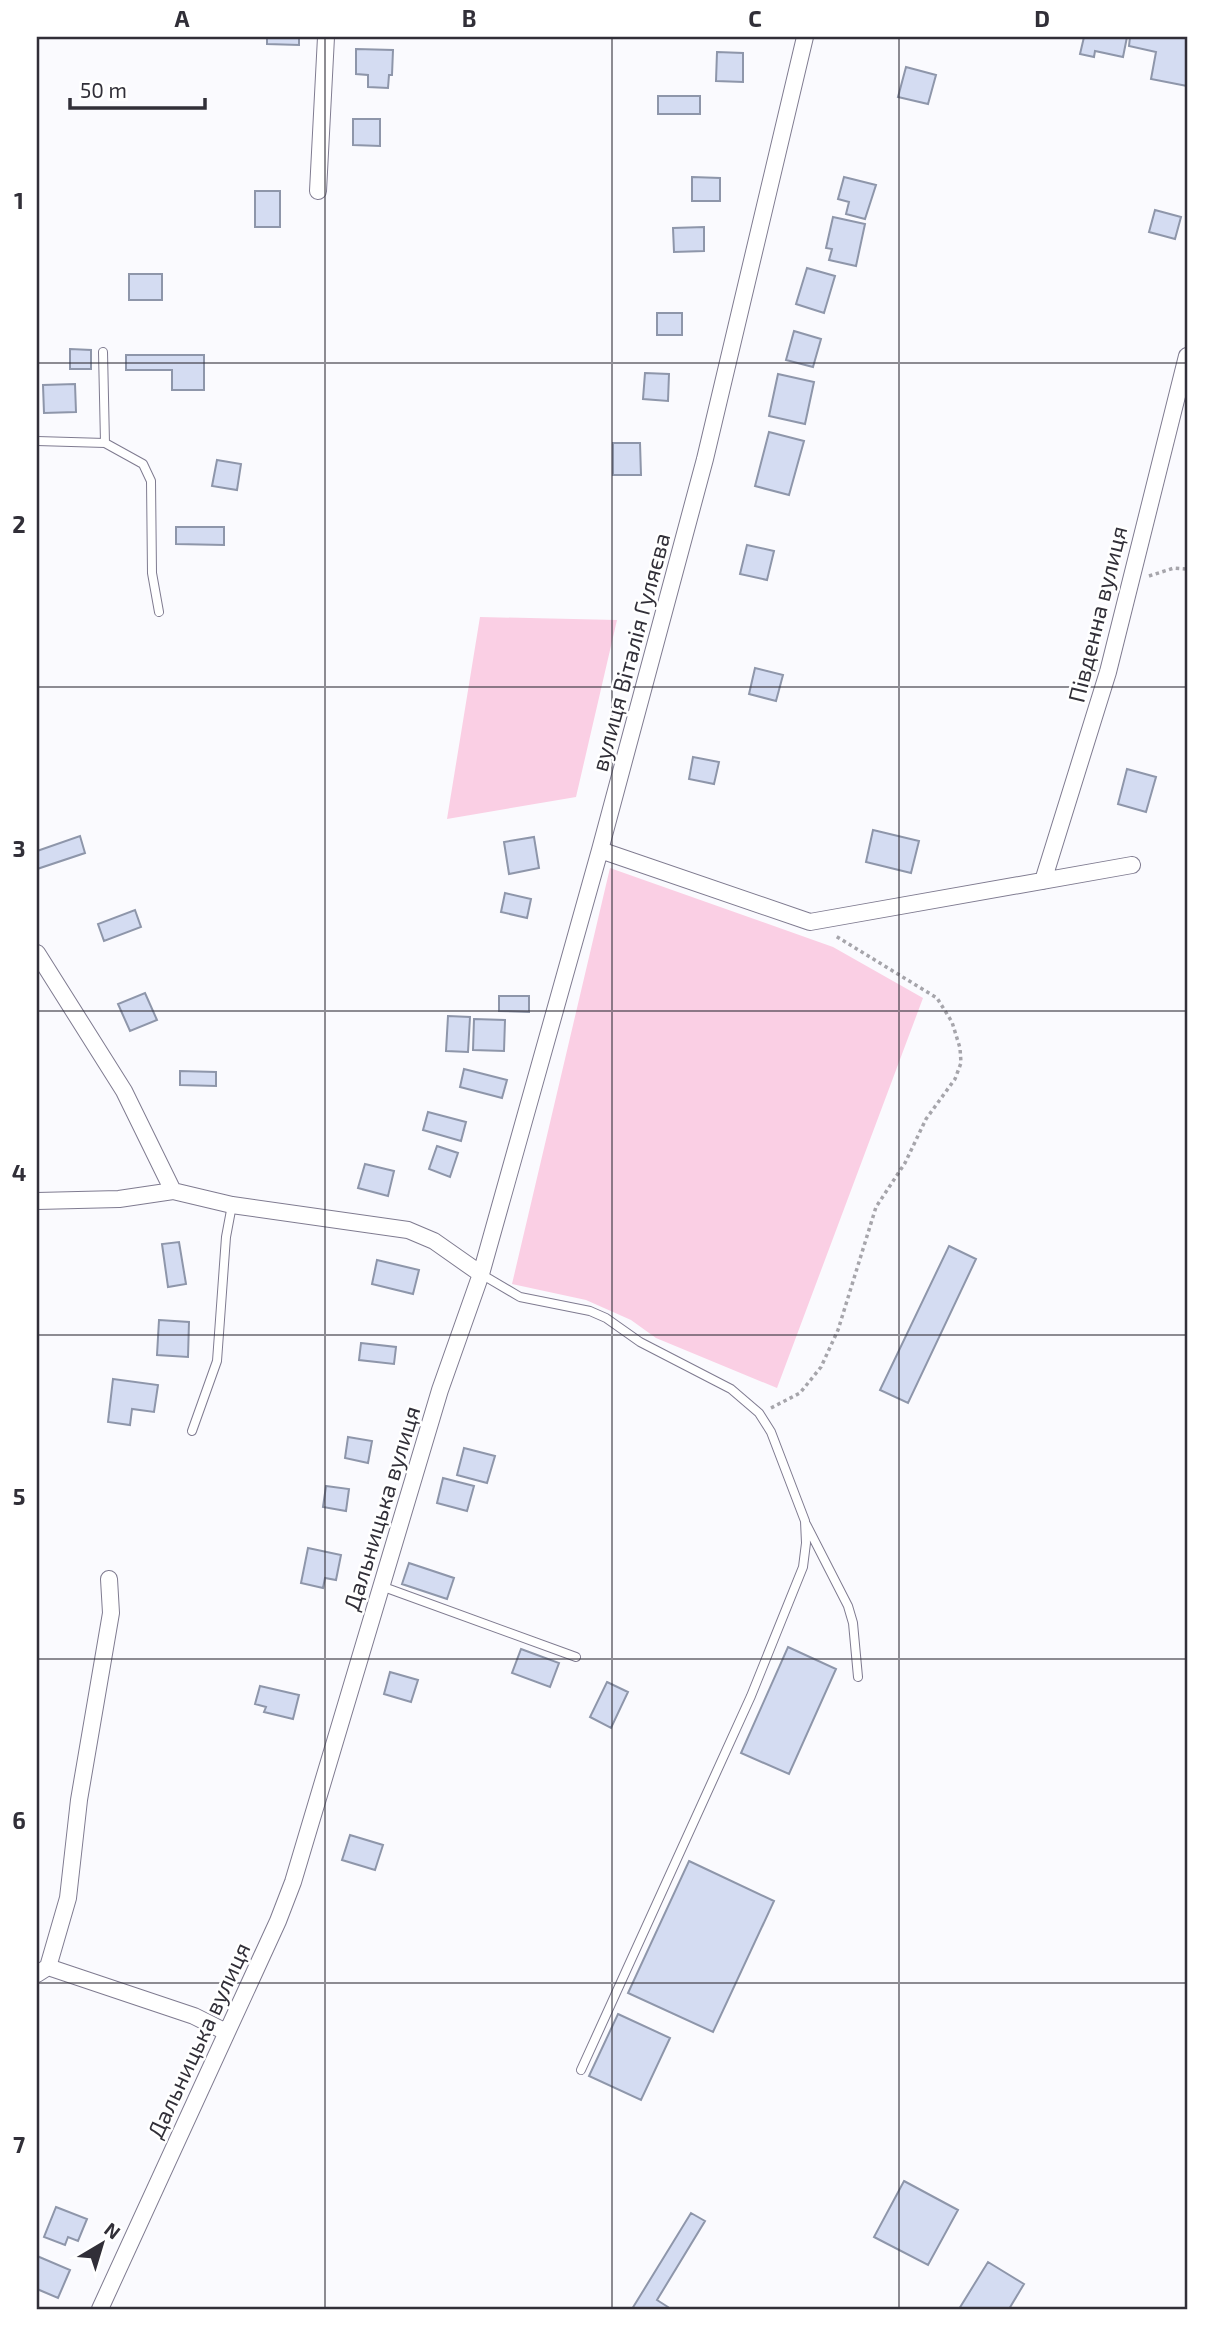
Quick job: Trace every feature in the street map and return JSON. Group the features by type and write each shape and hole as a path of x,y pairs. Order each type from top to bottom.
{"street":[{"path":"318,191 326,37"},
{"name":"вулиця Віталія Гуляєва","path":"481,1274 600,850 705,459 805,37"},
{"name":"Південна вулиця","path":"1043,881 1108,672 1126,591 1187,356"},
{"path":"600,850 810,922 1132,865"},
{"path":"37,953 124,1091 173,1191"},
{"path":"37,1201 119,1199 173,1191 232,1205 408,1230 434,1241 481,1274"},
{"name":"Дальницька вулиця","path":"100,2309 278,1921 293,1882 440,1390 481,1274"},
{"path":"108,1579 111,1613 79,1800 68,1898 43,1971 194,2016 226,2032"}],"lane":[{"path":"103,352 105,443"},
{"path":"37,441 105,443 135,457 149,472 152,573 159,612"},
{"path":"192,1431 217,1361 226,1237 232,1205"},
{"path":"481,1274 520,1297 590,1311 606,1318 640,1342 731,1389 760,1413 771,1432 805,1521 850,1614 858,1677"},
{"path":"581,2070 751,1696 803,1567 805,1521"},
{"path":"381,1586 576,1657"}],"path":[{"path":"1126,591 1154,573 1174,568 1187,569"},
{"path":"760,1413 800,1393 821,1367 838,1330 876,1208 905,1163 926,1119 955,1079 961,1063 960,1048 952,1022 937,998 861,950 810,922"}],"shaded area":[{"path":"480,617 617,620 576,797 447,819"},
{"path":"610,868 833,947 923,998 777,1388 656,1338 631,1320 586,1300 512,1284"}],"building":[{"path":"267,37 299,37 299,45 267,44"},
{"path":"1084,37 1127,37 1123,57 1095,51 1094,57 1080,54"},
{"path":"1130,37 1187,38 1187,86 1151,79 1156,52 1129,46"},
{"path":"356,49 393,50 392,75 389,75 388,88 368,87 368,75 356,74"},
{"path":"717,52 743,53 743,82 716,81"},
{"path":"906,67 936,75 928,104 898,97"},
{"path":"658,96 700,96 700,114 658,114"},
{"path":"353,119 380,119 380,146 353,145"},
{"path":"692,177 720,178 720,201 692,201"},
{"path":"844,177 876,185 865,219 846,214 849,202 838,199"},
{"path":"255,191 280,191 280,227 255,227"},
{"path":"1155,210 1181,217 1175,239 1149,232"},
{"path":"833,217 865,224 856,266 829,260 832,249 826,248"},
{"path":"704,227 704,251 674,252 673,228"},
{"path":"807,268 835,276 824,313 796,304"},
{"path":"129,274 162,274 162,300 129,300"},
{"path":"657,313 682,313 682,335 657,335"},
{"path":"794,331 821,339 813,367 786,360"},
{"path":"70,349 91,350 91,369 70,369"},
{"path":"126,355 204,355 204,390 172,390 172,370 126,370"},
{"path":"645,373 669,374 668,401 643,399"},
{"path":"778,374 814,382 805,424 769,416"},
{"path":"75,384 76,412 44,413 43,385"},
{"path":"769,432 804,441 789,495 755,486"},
{"path":"613,443 640,443 641,475 613,475"},
{"path":"217,460 241,464 237,490 212,486"},
{"path":"176,527 224,527 224,545 176,544"},
{"path":"747,545 774,551 767,580 740,574"},
{"path":"755,668 783,675 776,701 749,694"},
{"path":"693,757 719,762 714,784 689,779"},
{"path":"1127,769 1156,777 1146,812 1118,804"},
{"path":"873,830 919,841 911,873 866,862"},
{"path":"80,836 85,853 37,869 37,851"},
{"path":"534,837 539,868 509,874 504,842"},
{"path":"505,893 531,899 527,918 501,912"},
{"path":"135,910 141,927 104,941 98,924"},
{"path":"145,993 157,1020 130,1031 118,1004"},
{"path":"499,996 529,996 529,1012 499,1011"},
{"path":"448,1016 470,1017 468,1052 446,1051"},
{"path":"474,1019 505,1020 504,1051 473,1050"},
{"path":"464,1069 507,1080 502,1098 460,1087"},
{"path":"180,1071 216,1072 216,1086 180,1085"},
{"path":"428,1112 466,1122 461,1141 423,1130"},
{"path":"437,1146 458,1153 450,1177 429,1169"},
{"path":"365,1164 394,1171 388,1196 358,1188"},
{"path":"179,1242 186,1284 168,1287 162,1244"},
{"path":"949,1246 976,1259 908,1403 880,1390"},
{"path":"377,1260 419,1270 413,1294 372,1284"},
{"path":"159,1320 189,1322 188,1357 157,1355"},
{"path":"361,1343 396,1347 394,1364 359,1360"},
{"path":"113,1379 158,1385 154,1412 132,1409 130,1425 108,1422"},
{"path":"348,1437 372,1441 368,1463 345,1458"},
{"path":"464,1448 495,1456 487,1483 457,1475"},
{"path":"443,1478 474,1486 467,1511 437,1503"},
{"path":"326,1486 349,1489 346,1511 323,1507"},
{"path":"308,1548 341,1555 336,1580 325,1578 323,1588 301,1583"},
{"path":"409,1563 454,1578 447,1599 402,1584"},
{"path":"788,1647 836,1669 789,1774 741,1753"},
{"path":"521,1649 559,1663 550,1687 512,1673"},
{"path":"390,1672 418,1680 411,1702 384,1694"},
{"path":"607,1682 628,1692 611,1728 590,1717"},
{"path":"260,1686 299,1695 293,1719 264,1712 266,1707 255,1704"},
{"path":"350,1835 383,1845 375,1870 342,1860"},
{"path":"689,1861 774,1901 713,2032 628,1993"},
{"path":"618,2014 670,2038 641,2100 589,2076"},
{"path":"904,2181 958,2210 928,2265 874,2237"},
{"path":"56,2207 87,2219 78,2241 68,2237 65,2245 44,2237"},
{"path":"691,2213 705,2221 657,2300 668,2307 667,2309 632,2309"},
{"path":"37,2256 70,2270 58,2298 37,2289"},
{"path":"988,2262 1024,2284 1009,2309 959,2309"}]}
